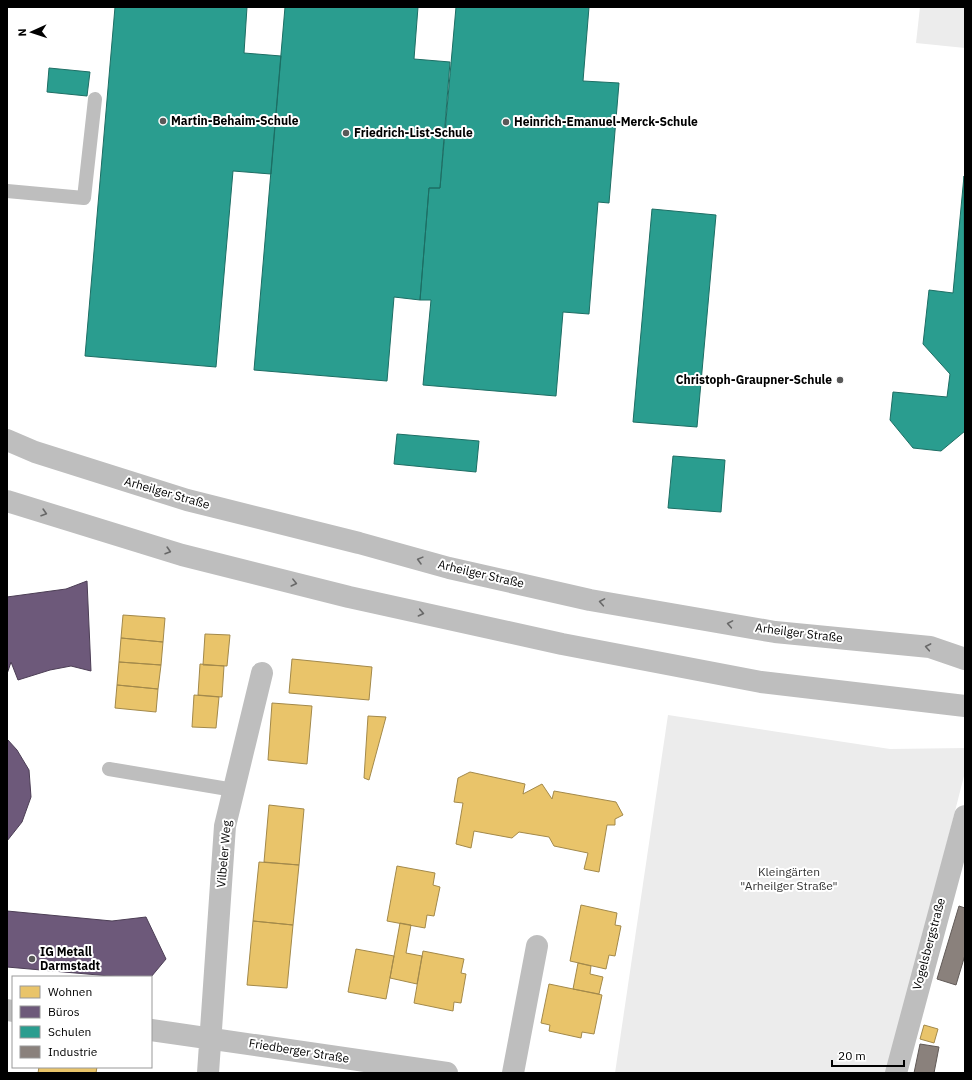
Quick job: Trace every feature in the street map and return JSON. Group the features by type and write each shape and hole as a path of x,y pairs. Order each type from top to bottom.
{"street":[{"name":"Arheilger Straße","path":"7,440 35,452 187,500 464,571 590,600 775,632 930,647 965,659"},
{"path":"7,501 195,558 349,597 554,642 761,682 965,706"},
{"name":"Vilbeler Weg","path":"208,1073 225,826 262,673"},
{"name":"Vogelsbergstraße","path":"896,1073 935,923 965,816"},
{"path":"513,1073 537,946"},
{"name":"Friedberger Straße","path":"152,1030 446,1073"}],"lane":[{"path":"7,191 84,198 95,99"},
{"path":"109,769 234,790"}],"green space":[{"path":"920,7 965,7 965,48 916,43"},
{"name":"Kleingärten \"Arheilger Straße\"","path":"668,715 890,749 965,748 965,772 888,1073 615,1073"}],"building: Wohnen":[{"path":"123,615 165,618 163,642 121,638"},
{"path":"205,634 230,635 227,666 203,665"},
{"path":"121,638 163,642 161,665 119,662"},
{"path":"292,659 372,667 369,700 289,693"},
{"path":"119,662 161,665 158,689 117,685"},
{"path":"200,664 224,666 222,697 198,695"},
{"path":"117,685 158,689 156,712 115,708"},
{"path":"194,695 219,697 216,728 192,727"},
{"path":"272,703 312,706 307,764 268,760"},
{"path":"368,716 386,717 369,780 364,778"},
{"path":"470,772 525,784 523,794 542,784 552,799 554,791 616,802 623,815 615,819 615,825 607,825 599,872 584,869 588,853 554,846 549,837 519,832 512,838 474,831 471,848 456,844 463,803 454,802 458,778"},
{"path":"269,805 304,809 299,865 264,862"},
{"path":"259,862 299,865 293,925 253,921"},
{"path":"397,866 435,873 433,885 440,887 434,916 427,915 425,928 387,921"},
{"path":"581,905 617,913 615,925 621,926 615,956 609,955 606,969 570,961"},
{"path":"253,921 293,925 287,988 247,985"},
{"path":"400,923 411,925 406,953 422,956 417,984 390,978"},
{"path":"356,949 394,956 386,999 348,992"},
{"path":"423,951 464,959 461,973 466,974 461,1003 454,1002 453,1011 414,1003"},
{"path":"578,963 591,966 590,974 603,977 599,994 573,989"},
{"path":"549,984 602,995 594,1034 582,1032 581,1038 549,1031 550,1025 541,1023"},
{"path":"924,1025 938,1029 934,1043 920,1039"},
{"path":"39,1068 97,1068 96,1073 38,1073"}],"building: Büros":[{"path":"87,581 91,671 71,666 50,670 18,680 11,662 7,674 7,597 66,589"},
{"path":"7,739 17,750 29,770 31,797 22,822 7,841"},
{"path":"7,911 112,921 146,917 166,959 152,976 110,976 7,967"}],"building: Schulen":[{"path":"115,7 247,7 244,53 281,56 271,174 233,171 216,367 85,356"},
{"path":"285,7 418,7 414,59 450,62 440,188 429,188 420,300 394,297 387,381 254,370"},
{"path":"456,7 589,7 583,81 619,83 609,203 598,202 589,314 563,312 556,396 423,385 431,300 420,300 429,188 440,188"},
{"path":"49,68 90,72 87,96 47,92"},
{"path":"964,176 965,431 941,451 913,448 890,420 893,392 947,397 950,374 923,344 929,290 953,293"},
{"path":"652,209 716,215 697,427 633,422"},
{"path":"397,434 479,441 476,472 394,464"},
{"path":"673,456 725,460 721,512 668,508"}],"building: Industrie":[{"path":"959,906 965,908 965,955 956,985 937,979"},
{"path":"920,1044 939,1047 934,1073 914,1073"}],"place":[{"name":"Martin-Behaim-Schule","path":"163,121"},
{"name":"Heinrich-Emanuel-Merck-Schule","path":"506,122"},
{"name":"Friedrich-List-Schule","path":"346,133"},
{"name":"Christoph-Graupner-Schule","path":"840,380"},
{"name":"IG Metall Darmstadt","path":"32,959"}]}
